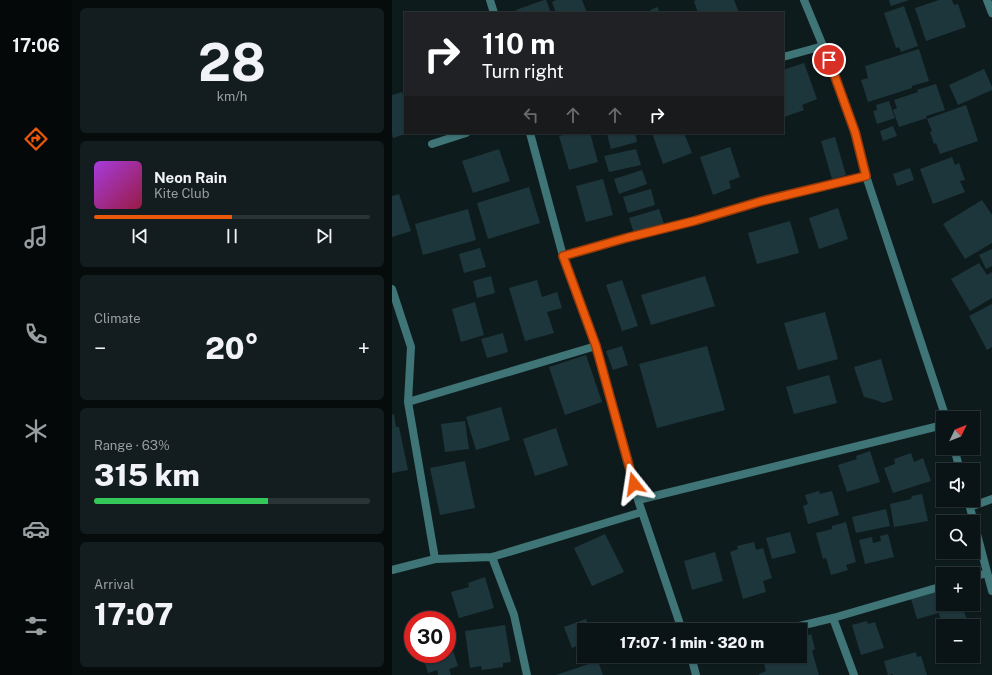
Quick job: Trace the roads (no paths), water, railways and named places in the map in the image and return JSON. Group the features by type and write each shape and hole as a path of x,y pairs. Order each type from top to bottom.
{"street":[{"path":"490,0 494,12"},
{"path":"804,0 855,132 866,176 944,411"},
{"path":"987,0 992,13"},
{"path":"784,57 823,46"},
{"path":"432,144 463,134"},
{"path":"530,134 563,256 596,346 638,500 680,623"},
{"path":"563,256 762,201 866,176"},
{"path":"392,289 411,347 408,402 435,559"},
{"path":"408,402 596,346"},
{"path":"638,500 936,427"},
{"path":"980,501 992,499"},
{"path":"970,507 992,591"},
{"path":"392,570 435,559 492,557 642,512"},
{"path":"492,557 514,615 527,675"},
{"path":"980,575 987,573"},
{"path":"807,624 936,588"},
{"path":"833,618 854,675"},
{"path":"693,663 696,675"}]}
